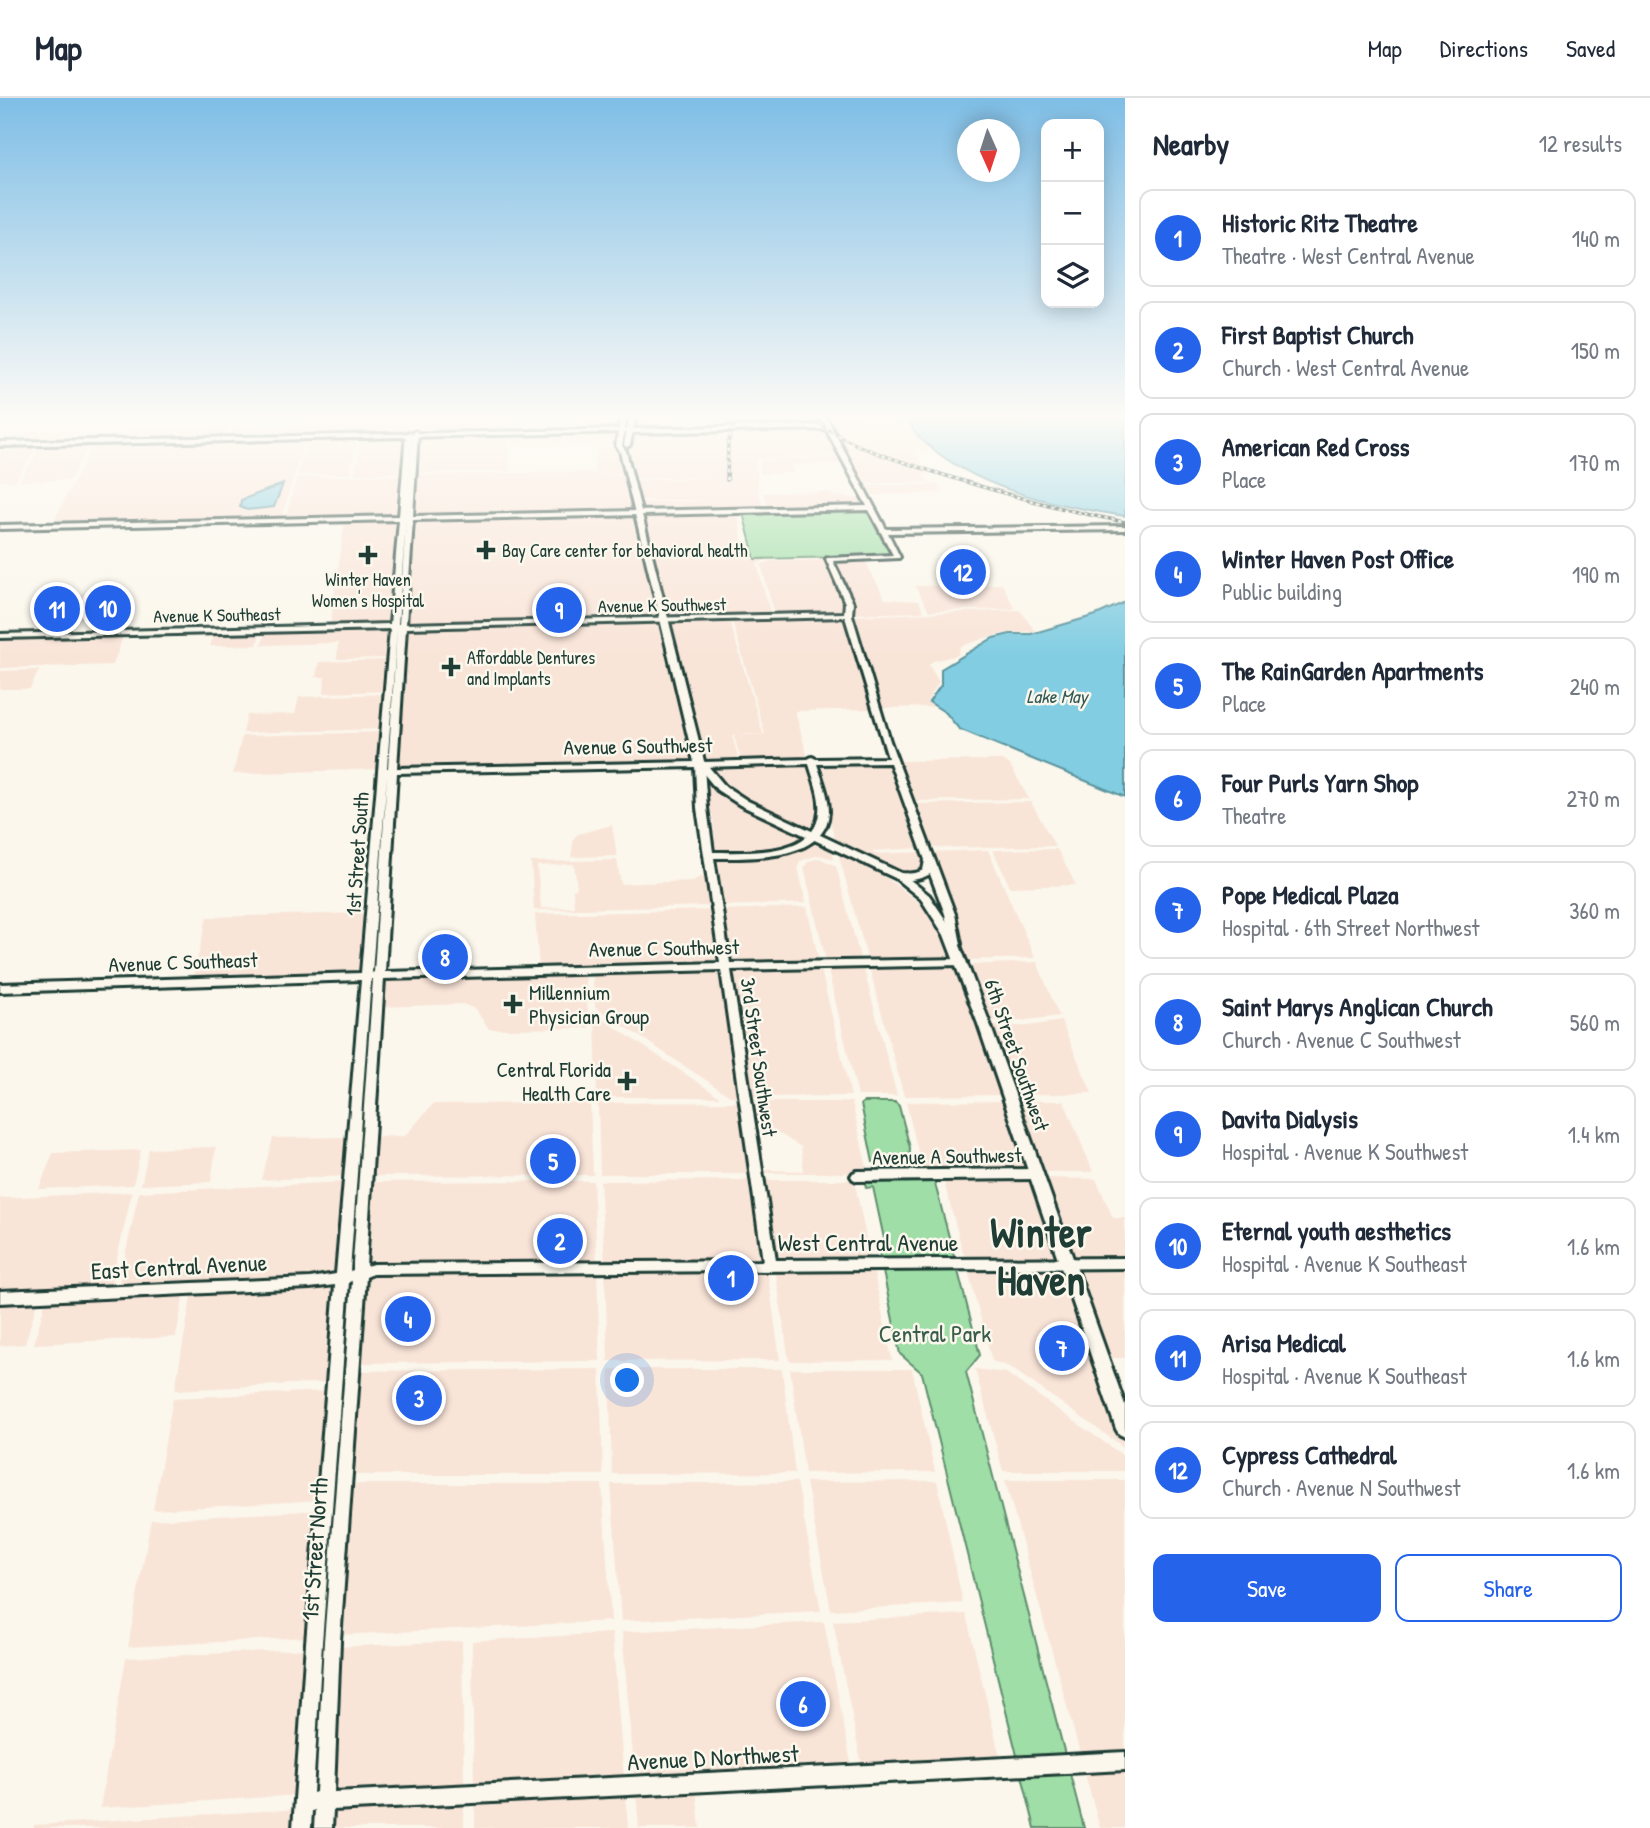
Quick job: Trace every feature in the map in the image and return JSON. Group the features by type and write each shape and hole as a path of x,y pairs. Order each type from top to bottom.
{"highway":[{"name":"3rd Street Southwest","path":"634,496 699,762"},
{"path":"699,762 713,781 731,796 900,876 925,897 960,955"},
{"path":"866,860 932,910"},
{"name":"6th Street Southwest","path":"960,955 1125,1429"}],"street":[{"name":"1st Street South","path":"351,1275 406,518 403,496"},
{"name":"1st Street South","path":"406,518 411,507 411,496"},
{"path":"864,496 883,531 1125,528"},
{"path":"403,499 411,507"},
{"path":"0,527 870,508"},
{"name":"6th Street Southwest","path":"883,531 897,557 829,559 849,604 848,615 894,760 950,914 960,955"},
{"name":"Avenue K Southwest","path":"398,626 848,615"},
{"name":"Avenue K Southeast","path":"0,636 398,626"},
{"path":"710,855 775,853 795,848 814,835 822,823 824,810 811,760"},
{"name":"Avenue G Southwest","path":"387,771 699,762 894,760"},
{"name":"3rd Street Southwest","path":"699,762 702,808 770,1265"},
{"path":"900,876 923,876 928,871 929,861"},
{"name":"Avenue C Southwest","path":"373,975 726,966 960,955"},
{"name":"Avenue C Southeast","path":"0,988 373,975"},
{"name":"Avenue A Southwest","path":"857,1176 1037,1174"},
{"name":"West Central Avenue","path":"351,1275 373,1269 1125,1263"},
{"name":"East Central Avenue","path":"0,1297 255,1286 351,1275"},
{"name":"1st Street North","path":"323,1828 351,1275"},
{"name":"1st Street North","path":"302,1828 314,1643 351,1275"},
{"name":"Avenue D Northwest","path":"304,1802 1125,1760"}],"shaded area":[{"path":"67,496 288,496 281,520 52,524"},
{"path":"292,496 402,496 400,517 285,520"},
{"path":"413,496 631,496 635,513 412,517"},
{"path":"635,496 760,496 764,509 639,513 637,502 723,500 636,500"},
{"path":"764,496 861,498 866,507 768,509"},
{"path":"737,512 746,559 768,559 757,564 771,616 666,619 640,514"},
{"path":"636,514 661,619 405,626 412,519"},
{"path":"400,519 391,625 330,627 345,521"},
{"path":"864,559 885,599 919,601 924,612 850,614 831,560"},
{"path":"827,560 847,603 846,614 775,616 761,565 770,561"},
{"path":"1002,584 1015,609 929,611 915,586"},
{"path":"1020,610 1035,631 999,634 970,643 960,647 958,655 933,661 929,665 939,682 927,701 933,707 878,708 851,616"},
{"path":"846,616 849,634 857,652 873,709 795,711 808,759 741,760 734,736 765,734 732,620"},
{"path":"729,619 763,734 732,735 739,761 382,771 393,693 393,626"},
{"path":"391,627 389,658 337,659 338,643 262,645 265,631"},
{"path":"261,631 257,645 210,646 214,632"},
{"path":"124,634 113,665 0,668 0,637"},
{"path":"389,660 387,691 324,693 325,677 316,677 319,662"},
{"path":"39,670 30,689 0,689 0,671"},
{"path":"386,694 383,729 243,733 247,715 295,714 299,697"},
{"path":"382,732 380,769 233,774 242,736"},
{"path":"1003,760 1010,765 1029,799 910,801 897,761"},
{"path":"892,761 921,848 873,851 874,854 923,852 925,870 920,874 900,874 836,844 815,762"},
{"path":"809,762 822,810 822,816 812,833 733,795 703,764"},
{"path":"701,771 711,782 809,835 801,842 774,851 715,853 713,816 705,807"},
{"path":"1031,802 1055,846 927,848 911,804"},
{"path":"612,825 617,856 571,857 574,838 578,834"},
{"path":"814,838 831,846 834,859 818,855 800,861 798,867 806,903 720,906 714,857 776,855 797,849"},
{"path":"837,849 863,860 930,911 958,960 868,961"},
{"path":"1057,849 1076,885 1010,887 993,850"},
{"path":"988,850 1035,958 964,960 928,852"},
{"path":"819,858 836,866 861,962 826,961 804,867 809,861"},
{"path":"617,860 621,884 692,881 710,873 714,906 534,910 531,862","holes":["574,864 577,888 573,890 574,907 541,908 537,866"]},
{"path":"807,907 819,961 729,963 721,910"},
{"path":"714,910 722,963 539,968 535,914"},
{"path":"368,913 364,973 193,979 207,917"},
{"path":"1037,962 1059,1016 1020,1021 987,1021 966,965"},
{"path":"960,965 1006,1095 904,1096 869,966"},
{"path":"820,966 851,1096 749,1097 730,968"},
{"path":"827,966 863,966 897,1096 858,1096"},
{"path":"723,968 742,1097 730,1096 595,1007 592,971"},
{"path":"585,971 589,1028 489,1029 475,1009 463,1004 380,1007 382,977"},
{"path":"595,1014 720,1097 597,1097"},
{"path":"1061,1021 1092,1093 1013,1095 989,1026 1028,1026"},
{"path":"1008,1101 1032,1171 923,1172 906,1102"},
{"path":"1015,1101 1064,1101 1093,1172 1040,1172"},
{"path":"743,1102 752,1174 600,1174 598,1103"},
{"path":"750,1102 852,1102 868,1173 760,1173","holes":["758,1123 801,1147 804,1171 765,1170"]},
{"path":"590,1103 593,1175 369,1176 372,1137 405,1136 433,1104"},
{"path":"350,1137 347,1176 261,1180 273,1138"},
{"path":"216,1147 211,1182 141,1185 149,1149"},
{"path":"141,1150 133,1185 39,1189 53,1153"},
{"path":"943,1178 1035,1178 1063,1260 965,1260"},
{"path":"1042,1178 1096,1179 1113,1218 1125,1218 1125,1259 1071,1259"},
{"path":"753,1180 766,1261 605,1263 600,1181"},
{"path":"761,1180 854,1180 871,1261 774,1261"},
{"path":"593,1181 597,1263 364,1267 369,1182"},
{"path":"346,1182 339,1275 310,1279 118,1288 139,1192"},
{"path":"132,1192 110,1289 0,1293 0,1198"},
{"path":"1125,1266 1125,1358 1105,1358 1073,1267"},
{"path":"967,1267 1065,1267 1125,1448 1010,1367 992,1361"},
{"path":"767,1268 780,1360 608,1361 605,1270"},
{"path":"775,1268 873,1268 892,1360 789,1361"},
{"path":"597,1270 600,1361 356,1363 366,1274"},
{"path":"339,1283 332,1382 175,1390 192,1292"},
{"path":"184,1293 176,1337 34,1344 46,1299"},
{"path":"38,1299 25,1344 0,1346 0,1301"},
{"path":"600,1369 603,1475 348,1475 355,1371"},
{"path":"609,1369 782,1369 795,1473 612,1474"},
{"path":"790,1369 912,1369 935,1472 805,1473"},
{"path":"975,1369 1006,1373 1125,1457 1125,1471 1003,1471"},
{"path":"331,1391 322,1500 153,1510 173,1398"},
{"path":"1005,1480 1125,1480 1125,1754 1081,1757"},
{"path":"937,1481 963,1603 831,1610 806,1482"},
{"path":"797,1482 821,1611 621,1621 611,1484"},
{"path":"348,1484 602,1484 611,1621 338,1635"},
{"path":"321,1510 309,1637 128,1647 151,1520"},
{"path":"966,1614 1001,1761 862,1767 833,1621"},
{"path":"824,1622 852,1768 635,1779 622,1632"},
{"path":"612,1633 624,1779 474,1785 472,1641"},
{"path":"462,1641 464,1786 330,1794 337,1647"},
{"path":"309,1649 299,1795 100,1808 126,1658"},
{"path":"1125,1767 1125,1828 1100,1828 1084,1770"},
{"path":"696,1789 700,1828 639,1828 636,1792"},
{"path":"625,1792 628,1828 475,1828 475,1799"},
{"path":"464,1799 464,1828 328,1828 329,1807"},
{"path":"298,1809 297,1828 34,1828 34,1825"}],"green space":[{"path":"867,511 891,556 755,559 743,513"},
{"path":"895,1102 899,1106 910,1148 909,1163 873,1162 861,1104"},
{"name":"Central Park","path":"864,1180 934,1180 980,1355 966,1372 1084,1828 1035,1828 922,1373 900,1354 879,1252 886,1248 873,1187 866,1188"}],"water":[{"path":"252,496 278,496 274,507 247,510 240,507 241,500"},
{"path":"1028,496 1125,496 1125,516 1070,506"},
{"name":"Lake May","path":"1125,602 1125,797 959,729 946,713 929,702 941,685 941,669 993,638 1010,634 1031,634 1096,615"}],"railway":[{"path":"1015,496 1125,522"}],"place":[{"name":"Bay Care center for behavioral health","path":"486,550"},
{"name":"Winter Haven Women's Hospital","path":"368,555"},
{"name":"Cypress Cathedral","path":"963,572"},
{"name":"Eternal youth aesthetics","path":"108,608"},
{"name":"Arisa Medical","path":"57,609"},
{"name":"Davita Dialysis","path":"559,610"},
{"name":"Affordable Dentures and Implants","path":"451,667"},
{"name":"Saint Marys Anglican Church","path":"445,957"},
{"name":"Millennium Physician Group","path":"513,1004"},
{"name":"Central Florida Health Care","path":"627,1081"},
{"name":"The RainGarden Apartments","path":"553,1161"},
{"name":"First Baptist Church","path":"560,1241"},
{"name":"Historic Ritz Theatre","path":"731,1278"},
{"name":"Winter Haven Post Office","path":"408,1319"},
{"name":"Pope Medical Plaza","path":"1062,1348"},
{"name":"American Red Cross","path":"419,1398"},
{"name":"Four Purls Yarn Shop","path":"803,1704"}],"district":[{"name":"Winter Haven","path":"1041,1255"}]}
